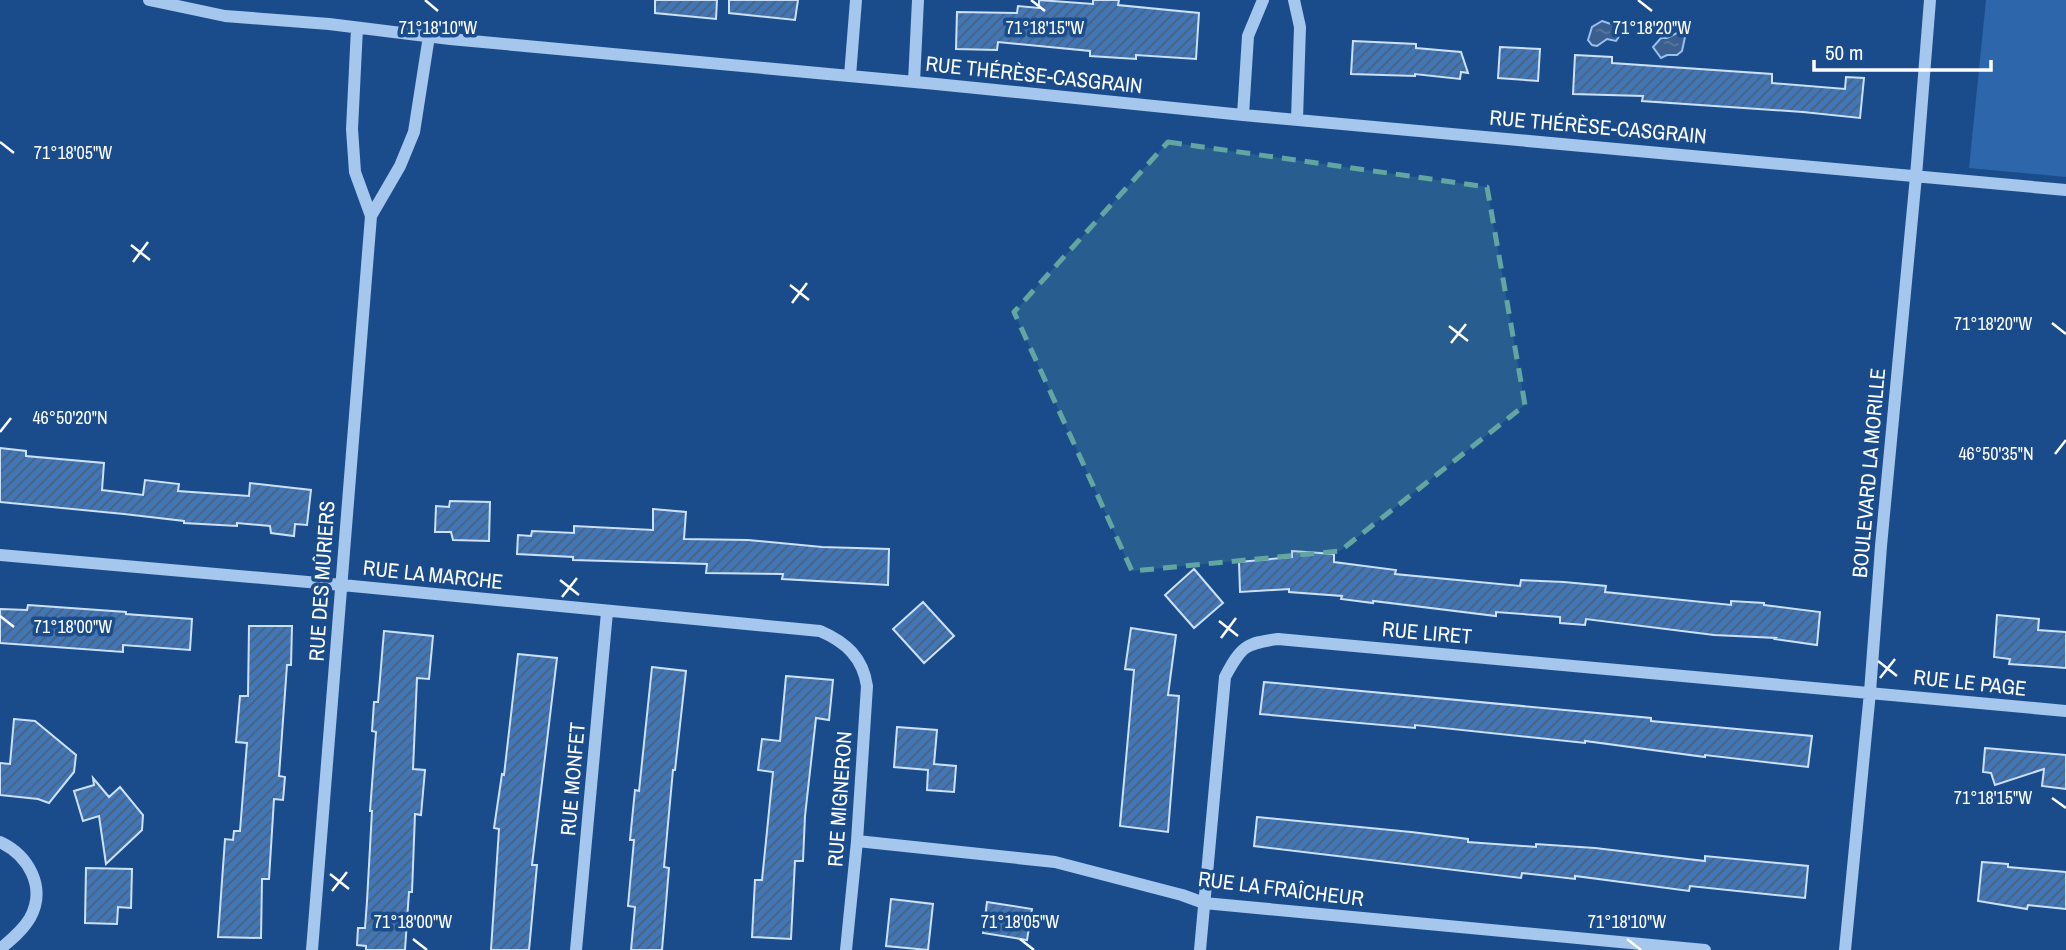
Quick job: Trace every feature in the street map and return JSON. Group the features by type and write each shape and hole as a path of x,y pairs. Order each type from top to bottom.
{"street":[{"name":"RUE THÉRÈSE-CASGRAIN","path":"149,0 225,16 1243,116 2066,190"},
{"path":"850,76 856,0"},
{"path":"914,82 918,0"},
{"path":"1243,116 1248,36 1263,0"},
{"path":"1294,0 1300,27 1297,119"},
{"name":"BOULEVARD LA MORILLE","path":"1844,950 1870,692 1930,0"},
{"name":"RUE DES MÛRIERS","path":"312,950 371,216 355,172 353,151 357,28"},
{"name":"RUE DES MÛRIERS","path":"371,216 400,166 414,132 429,36"},
{"name":"RUE LA MARCHE","path":"0,555 820,631 837,639 855,654"},
{"name":"RUE MONFET","path":"576,950 607,612"},
{"name":"RUE LIRET","path":"1204,903 1225,677 1237,655 1254,642 1278,639 1870,692"},
{"name":"RUE MIGNERON","path":"846,950 857,841 867,686 865,671 855,654"},
{"name":"RUE LE PAGE","path":"1870,692 2066,712"},
{"name":"RUE LA FRAÎCHEUR","path":"857,841 1055,862 1204,903 1705,950"},
{"path":"0,842 11,847 28,862 37,889 31,916 0,949"},
{"path":"1200,950 1204,903"}],"highlighted area":[{"path":"1168,142 1487,187 1525,405 1340,551 1132,571 1014,312"}],"shaded area":[{"path":"1986,0 2066,0 2066,177 1969,168"}],"water":[{"path":"1602,21 1614,25 1620,35 1616,41 1607,39 1597,46 1592,45 1588,40 1592,27"},
{"path":"1679,32 1685,37 1682,51 1677,55 1661,58 1653,47 1661,38"}],"building":[{"path":"655,0 717,0 716,19 655,13"},
{"path":"729,0 798,0 795,20 729,13"},
{"path":"1039,0 1093,4 1093,0 1119,0 1118,5 1199,13 1196,59 1136,55 1136,59 1090,56 1090,51 998,42 997,50 956,49 957,12 1017,13 1018,6 1039,8"},
{"path":"1353,41 1416,44 1416,48 1461,52 1468,73 1461,72 1460,79 1415,74 1351,74"},
{"path":"1500,47 1540,49 1538,81 1498,78"},
{"path":"1575,55 1612,57 1612,63 1772,74 1772,83 1845,89 1846,77 1864,78 1860,118 1642,101 1643,96 1573,94"},
{"path":"0,448 26,451 26,456 104,463 102,490 143,495 145,480 179,484 178,491 249,496 250,483 311,490 307,525 295,524 294,536 271,533 270,526 184,523 124,514 0,502"},
{"path":"450,501 490,502 489,541 453,540 451,532 435,532 436,506 449,507"},
{"path":"653,509 686,512 684,539 748,540 822,547 889,549 888,585 782,579 783,574 706,573 707,564 573,560 573,557 517,554 518,535 531,536 532,531 574,533 574,526 653,530"},
{"path":"1292,551 1334,554 1334,562 1396,570 1395,574 1520,586 1521,580 1564,582 1606,586 1605,592 1731,605 1731,601 1764,603 1820,612 1817,645 1776,638 1714,635 1586,619 1585,625 1560,623 1560,617 1496,612 1496,616 1341,599 1342,596 1289,592 1289,589 1240,592 1239,562 1292,557"},
{"path":"1194,569 1223,603 1194,628 1165,595"},
{"path":"923,602 954,636 924,663 893,629"},
{"path":"28,605 192,619 190,650 123,645 123,652 0,643 0,609 27,610"},
{"path":"1997,615 2039,619 2038,630 2066,632 2066,668 2009,664 2010,659 1994,657"},
{"path":"249,626 292,626 291,665 287,665 279,776 285,777 283,800 274,799 269,879 262,879 261,938 218,937 225,839 233,840 234,831 240,831 247,743 236,742 240,696 248,696"},
{"path":"1131,628 1176,635 1168,695 1179,696 1168,832 1120,826 1134,670 1125,669"},
{"path":"384,631 433,636 429,679 417,678 413,769 425,770 421,815 415,814 412,892 409,892 405,950 366,950 366,946 357,945 358,928 365,928 376,732 372,731 374,702 378,702"},
{"path":"518,654 557,658 532,865 537,865 529,950 491,950 499,829 494,828 502,774 504,775"},
{"path":"652,667 686,671 664,867 669,868 662,950 631,950 635,907 628,906 634,840 630,840 635,790 639,791"},
{"path":"786,676 833,680 829,720 816,718 803,861 795,861 791,939 752,937 755,880 762,880 773,772 758,770 762,739 780,741"},
{"path":"1264,682 1651,718 1651,721 1812,736 1808,767 1585,741 1260,714"},
{"path":"14,719 35,721 76,755 74,772 49,803 38,799 0,795 0,763 10,764"},
{"path":"897,727 937,730 934,764 956,766 954,792 927,790 928,770 894,767"},
{"path":"1985,748 2066,755 2066,789 2042,786 2044,769 1995,785 1991,773 1983,772"},
{"path":"93,778 109,797 120,787 143,815 142,830 106,864 99,816 83,821 74,791 94,785"},
{"path":"1257,817 1411,832 1468,839 1468,842 1595,848 1705,861 1705,856 1808,866 1805,898 1690,886 1689,891 1575,876 1575,879 1522,873 1521,878 1254,846"},
{"path":"1982,862 2066,872 2066,909 2028,905 2027,909 1978,901"},
{"path":"86,868 132,869 131,908 118,907 117,924 85,923"},
{"path":"891,899 933,904 928,950 886,946"},
{"path":"987,902 1032,909 1027,940 983,933"}]}
